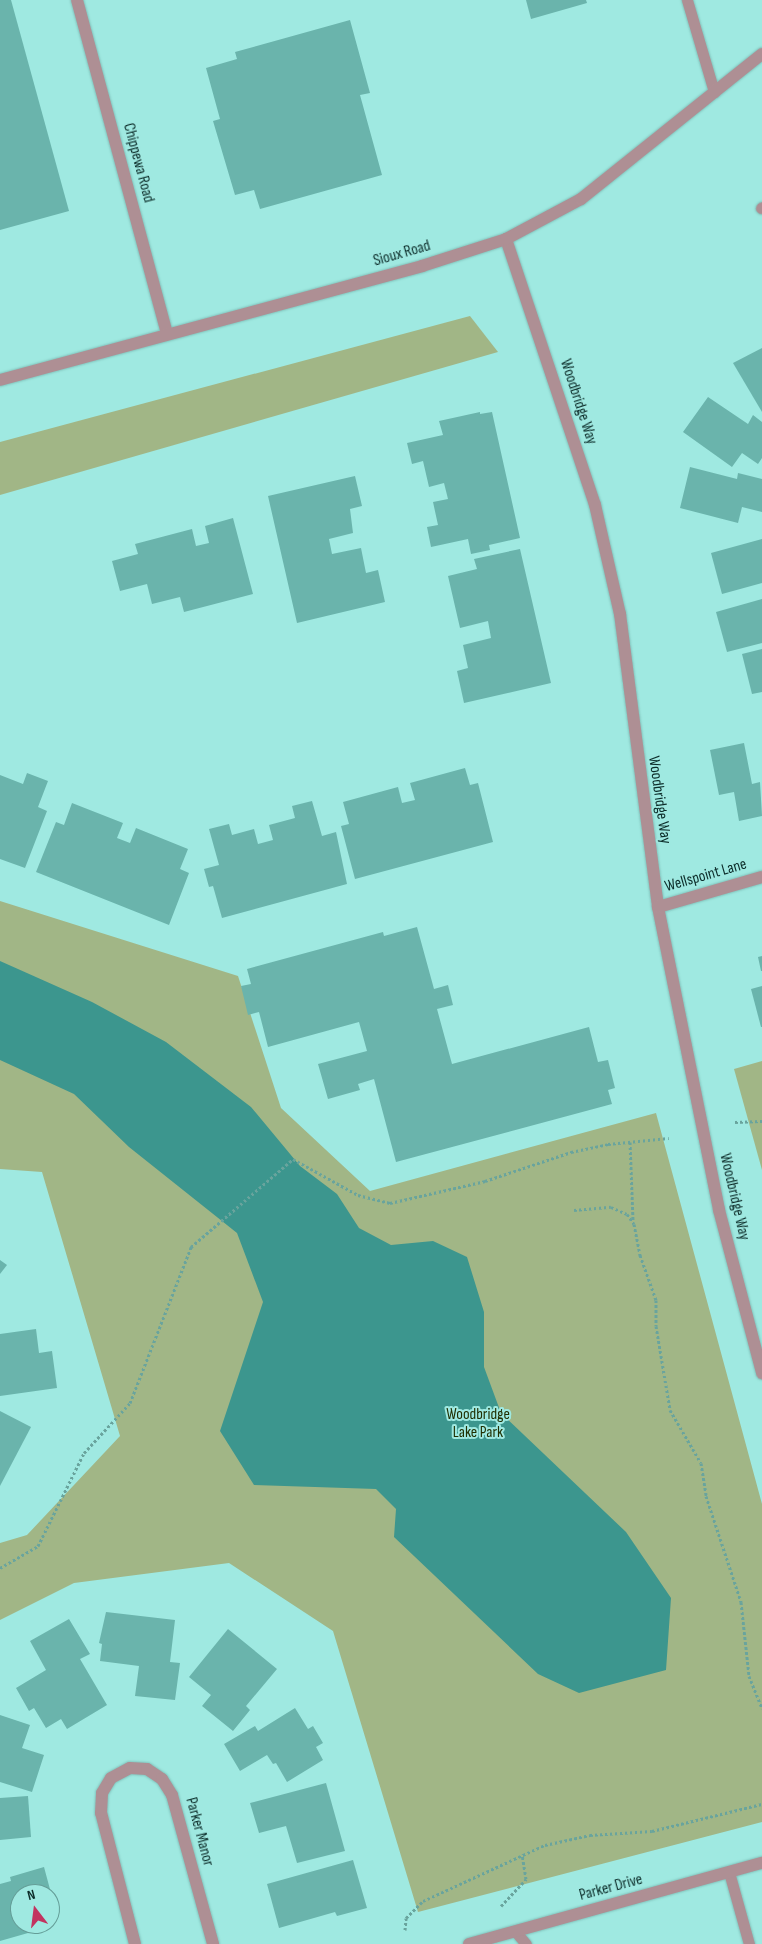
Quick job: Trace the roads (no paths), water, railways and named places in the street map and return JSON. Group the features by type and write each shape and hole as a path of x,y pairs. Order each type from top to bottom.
{"street":[{"name":"Chippewa Road","path":"77,0 167,334"},
{"name":"Sioux Road","path":"0,380 422,266 506,239 581,199 762,54"},
{"name":"Woodbridge Way","path":"506,239 595,505 620,614 658,907 717,1201 762,1373"},
{"name":"Wellspoint Lane","path":"658,907 762,877"},
{"name":"Parker Manor","path":"135,1944 101,1813 102,1793 111,1778 130,1768 147,1769 162,1779 172,1795 212,1944"},
{"name":"Parker Drive","path":"470,1944 762,1863"}],"lane":[{"path":"687,0 714,92"},
{"path":"729,1872 749,1944"},
{"path":"515,1931 526,1944"}],"water":[{"path":"0,961 92,1002 166,1042 251,1107 300,1166 337,1194 359,1228 391,1245 433,1241 467,1257 484,1312 484,1367 501,1413 626,1532 671,1598 666,1670 579,1693 538,1674 394,1537 396,1509 376,1489 254,1485 220,1431 263,1302 237,1233 129,1147 74,1094 0,1060"}],"park label":[{"name":"Woodbridge Lake Park","path":"478,1424"}]}
